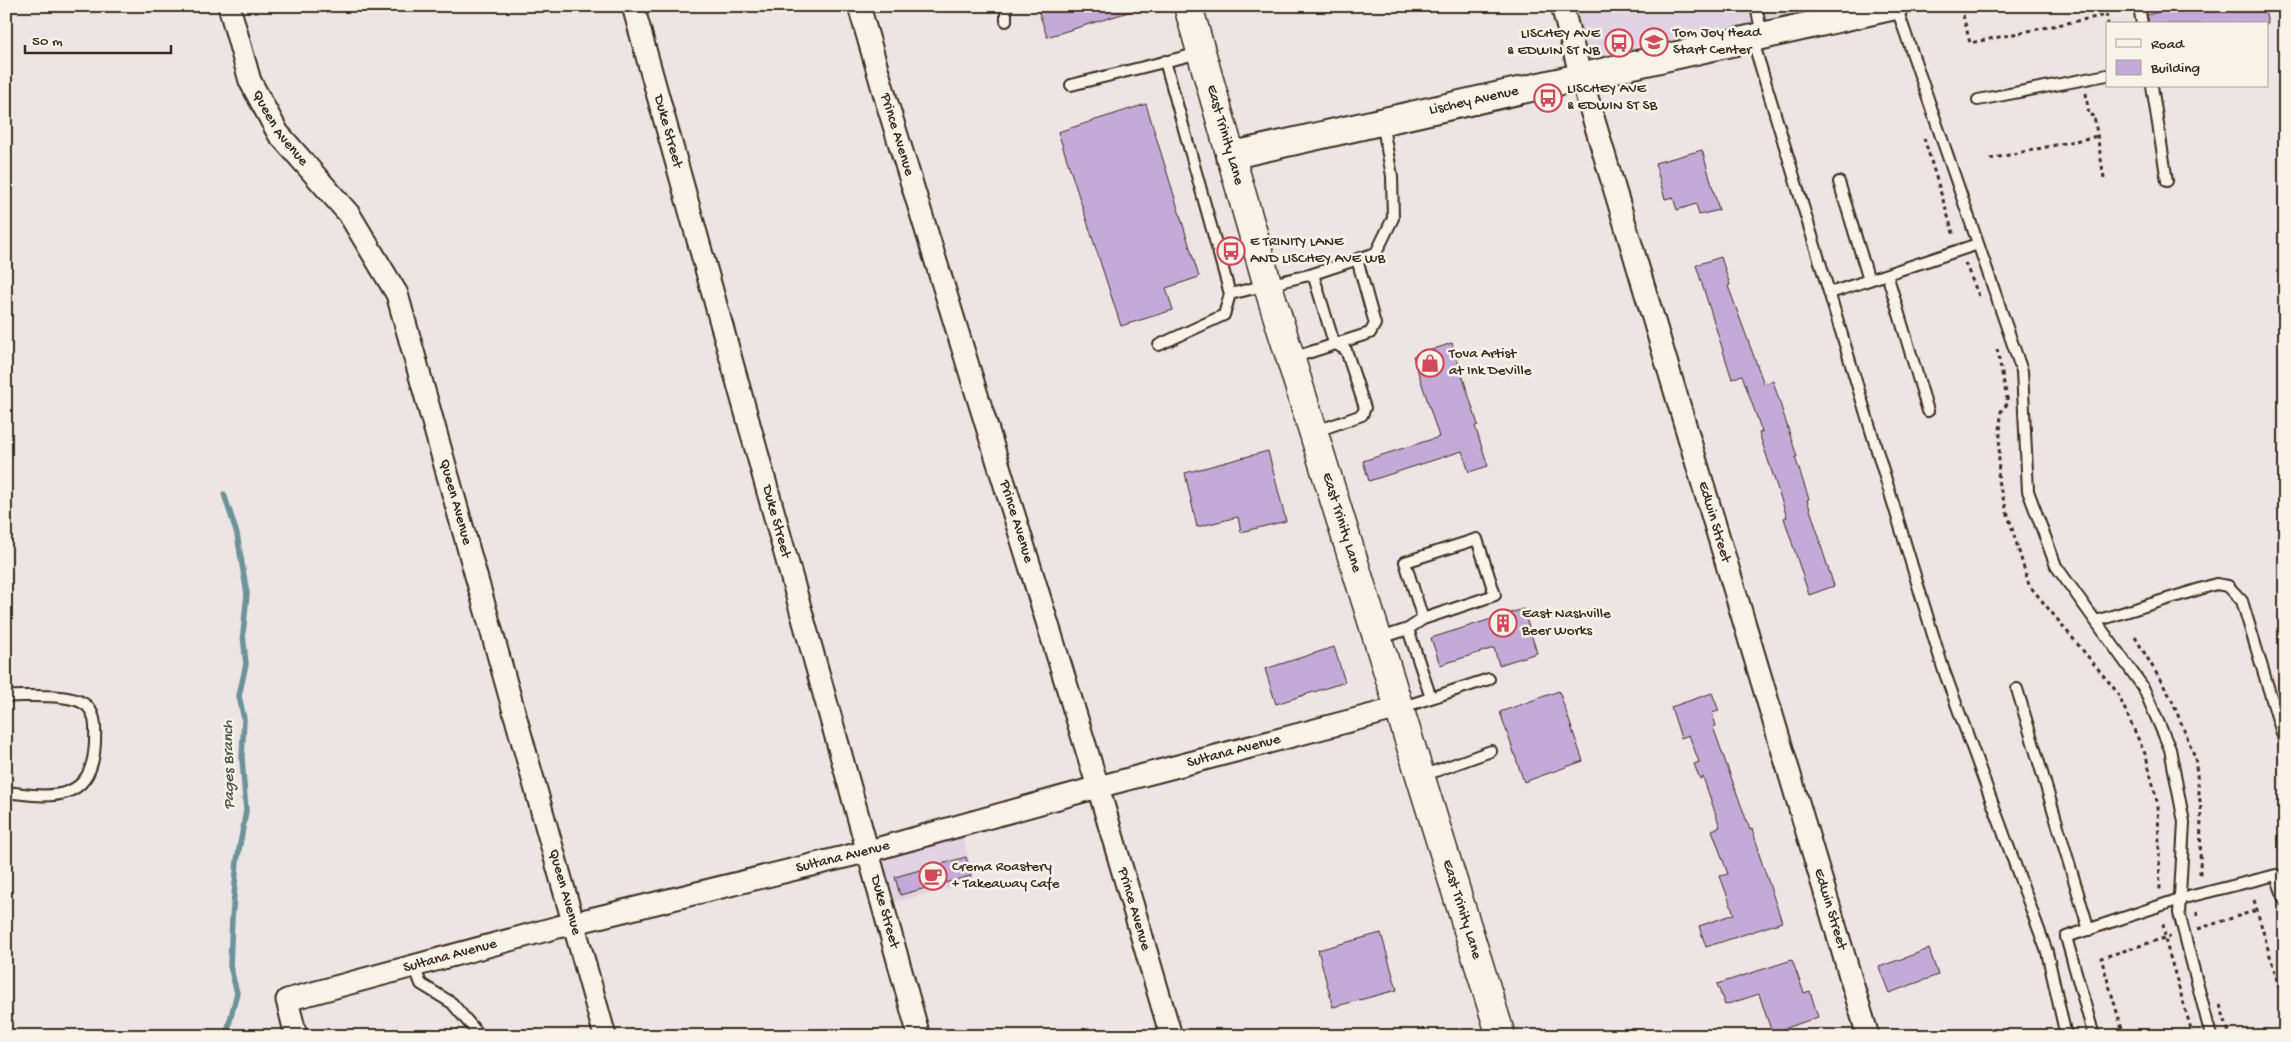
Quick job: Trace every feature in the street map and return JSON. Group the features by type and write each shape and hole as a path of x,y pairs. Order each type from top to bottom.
{"main road":[{"name":"East Trinity Lane","path":"1188,6 1229,156 1268,286 1377,639 1422,776 1501,1036"}],"street":[{"name":"Queen Avenue","path":"229,6 250,81 278,133 349,214 397,294 605,1036"},
{"name":"Duke Street","path":"633,6 920,1036"},
{"name":"Prince Avenue","path":"860,6 887,104 1098,787 1171,1036"},
{"name":"Edwin Street","path":"1562,6 1580,77 1868,1036"},
{"name":"Lischey Avenue","path":"1229,156 1895,6"},
{"name":"Sultana Avenue","path":"296,1036 286,1000 574,923 869,851 1098,787 1399,708"}],"lane":[{"path":"1006,6 1006,21"},
{"path":"1756,6 1757,37 1830,293 1942,668 2047,952 2066,1036"},
{"path":"1895,6 2022,371 2028,492 2056,566 2143,687 2170,749 2184,822 2180,913 2211,1036"},
{"path":"2139,6 2142,22"},
{"path":"1071,85 1201,52"},
{"path":"1158,345 1224,315 1230,294 1166,62"},
{"path":"1978,100 2106,75"},
{"path":"2152,88 2167,181"},
{"path":"1230,294 1313,274 1376,253 1393,218 1392,176 1382,122"},
{"path":"1839,182 1869,280"},
{"path":"1830,293 1978,244"},
{"path":"1291,359 1334,343 1370,333 1375,324 1357,259"},
{"path":"1313,274 1334,343 1346,350 1365,408 1362,415 1313,432"},
{"path":"1887,274 1928,411"},
{"path":"1377,639 1408,629 1423,619 1496,595 1477,538 1405,562 1423,619"},
{"path":"2096,621 2216,584 2228,586 2242,601 2285,743"},
{"path":"1408,629 1431,698"},
{"path":"1399,708 1488,679"},
{"path":"2017,689 2089,930"},
{"path":"6,696 67,698 87,706 96,722 92,764 86,778 75,789 65,795 50,797 6,792"},
{"path":"1422,776 1491,751"},
{"path":"2094,1036 2066,937 2180,899 2280,873 2285,901"},
{"path":"414,966 421,984 452,1003 480,1036"}],"path":[{"path":"2104,6 2108,22"},
{"path":"1963,15 1970,43 2106,15"},
{"path":"2086,92 2089,116 2094,115 2104,178"},
{"path":"1990,159 2098,136"},
{"path":"2254,900 2285,1008"},
{"path":"2198,929 2257,910"},
{"path":"2163,924 2165,938 2193,1036"},
{"path":"2124,1036 2101,958 2172,936"}],"shaded area":[{"name":"Tom Joy Head Start Center","path":"1561,6 1895,6 1581,77"},
{"path":"959,824 975,882 883,905 869,851"}],"building":[{"path":"1037,6 1134,6 1135,10 1047,37"},
{"path":"2180,6 2264,6 2268,22 2149,22 2147,15"},
{"path":"1146,104 1199,277 1166,288 1173,310 1121,326 1058,132"},
{"path":"1702,150 1719,210 1699,215 1696,204 1677,210 1673,197 1665,199 1655,163"},
{"path":"1721,257 1730,285 1728,286 1764,384 1773,381 1834,586 1809,595 1784,518 1787,517 1759,433 1762,432 1742,375 1732,379 1696,265"},
{"path":"1452,343 1478,425 1475,426 1488,466 1469,472 1462,451 1369,481 1363,461 1439,437 1413,356"},
{"path":"1268,451 1286,521 1241,532 1238,517 1197,527 1185,473"},
{"name":"East Nashville Beer Works","path":"1523,609 1537,653 1499,665 1494,648 1440,665 1431,638"},
{"path":"1334,647 1345,682 1276,704 1265,669"},
{"path":"1559,691 1583,761 1524,782 1500,712"},
{"path":"1712,693 1719,711 1712,713 1716,726 1713,727 1750,830 1752,829 1782,922 1706,947 1699,926 1734,914 1720,876 1728,874 1712,830 1720,827 1703,777 1700,779 1694,764 1699,762 1689,735 1681,738 1671,707"},
{"name":"Crema Roastery + Takeaway Cafe","path":"966,857 971,876 900,895 895,877"},
{"path":"1381,933 1397,990 1333,1007 1318,950"},
{"path":"1929,949 1938,975 1889,993 1879,967"},
{"path":"1792,960 1804,993 1810,991 1818,1017 1772,1033 1759,994 1725,1005 1717,984"}],"waterway":[{"name":"Pages Branch","path":"224,494 237,534 247,594 243,634 246,664 239,696 244,719 242,758 246,811 237,861 232,919 230,966 237,993 226,1036"}],"place":[{"name":"Tom Joy Head Start Center","path":"1654,42"},
{"name":"LISCHEY AVE & EDWIN ST NB","path":"1619,43"},
{"name":"LISCHEY AVE & EDWIN ST SB","path":"1548,98"},
{"name":"E TRINITY LANE AND LISCHEY AVE WB","path":"1231,251"},
{"name":"Tova Artist at Ink DeVille","path":"1430,363"},
{"name":"East Nashville Beer Works","path":"1503,623"},
{"name":"Crema Roastery + Takeaway Cafe","path":"933,876"}]}
